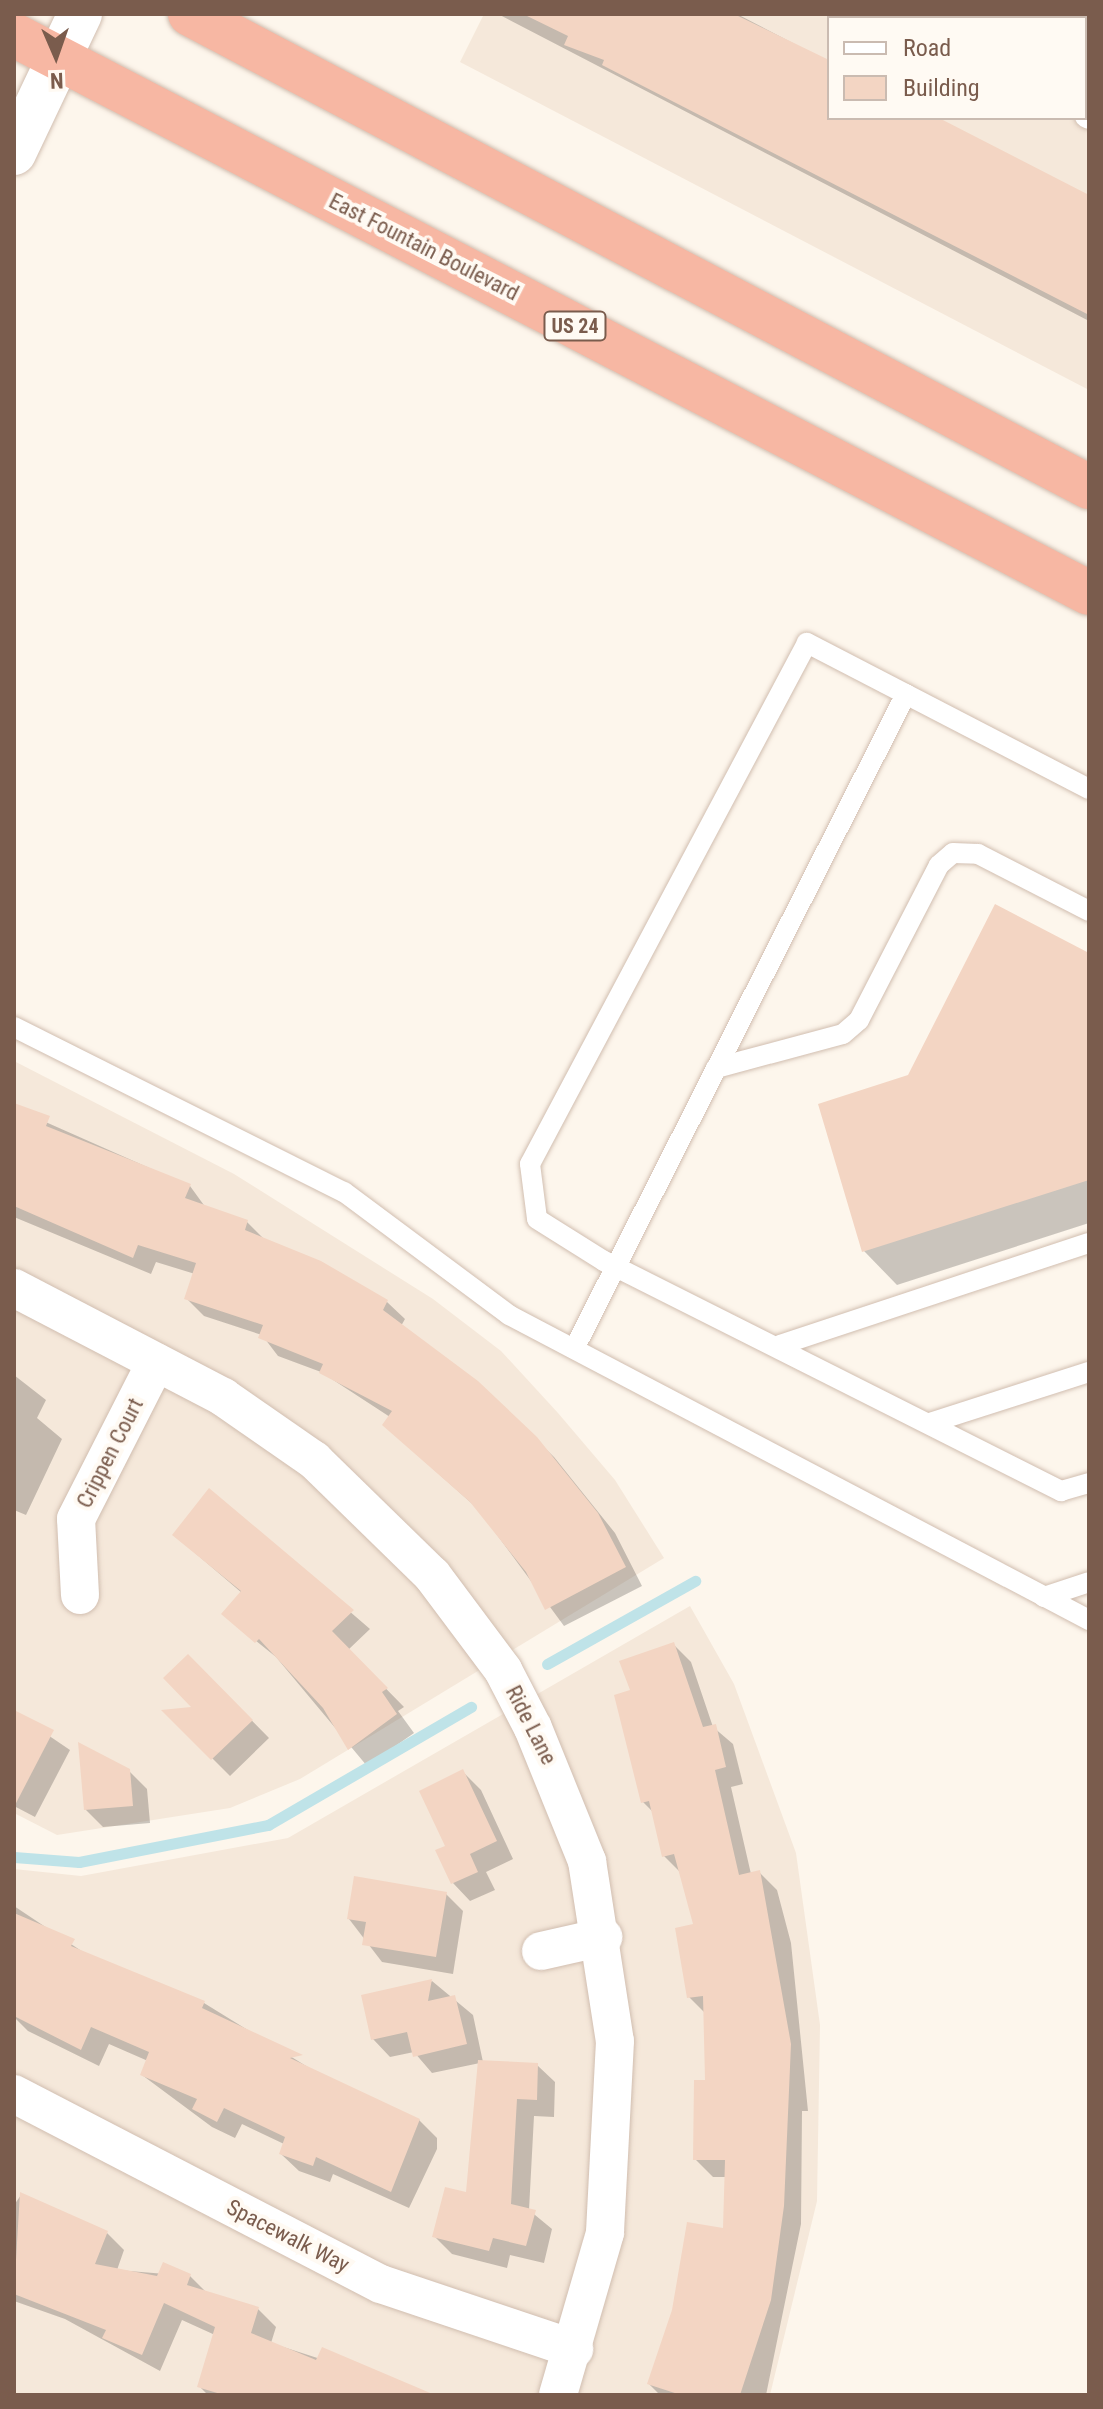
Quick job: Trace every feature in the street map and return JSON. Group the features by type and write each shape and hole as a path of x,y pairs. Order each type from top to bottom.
{"highway":[{"path":"190,14 1089,487"},
{"name":"East Fountain Boulevard","path":"14,35 1089,593"}],"main road":[{"path":"14,153 62,60 80,14"}],"street":[{"name":"Ride Lane","path":"14,1288 272,1427 395,1533 432,1575 503,1670 564,1793 603,1937 615,2041 612,2174 574,2349 558,2395"},
{"name":"Crippen Court","path":"80,1595 76,1519 156,1362"},
{"path":"541,1951 603,1937"},
{"name":"Spacewalk Way","path":"14,2094 381,2284 574,2349"}],"lane":[{"path":"1089,789 807,643 530,1164 537,1219 616,1266 780,1345 1061,1491 1089,1483"},
{"path":"574,1349 906,694"},
{"path":"716,1068 820,1045 851,1027 939,865 953,853 978,854 1089,911"},
{"path":"14,1027 344,1192 509,1315 1089,1620"},
{"path":"780,1345 1089,1243"},
{"path":"930,1423 1089,1372"},
{"path":"1044,1597 1089,1582"}],"shaded area":[{"path":"484,14 1089,14 1089,390 460,62"},
{"path":"14,1061 234,1174 433,1299 501,1351 558,1413 615,1480 664,1558 300,1779 230,1808 57,1835 14,1813"},
{"path":"690,1606 734,1684 796,1853 820,2025 817,2201 770,2395 14,2395 14,1869 81,1876 288,1838"}],"building":[{"path":"523,14 734,14 827,59 827,120 943,120 1089,195 1089,315 602,65 604,60 564,45 568,36"},
{"path":"995,904 1089,953 1089,1180 862,1252 818,1104 908,1075"},
{"path":"14,1103 50,1116 46,1126 191,1184 185,1198 248,1220 245,1230 321,1261 388,1300 383,1310 478,1381 537,1437 598,1513 626,1567 545,1610 526,1572 470,1502 382,1425 392,1411 319,1373 323,1364 258,1338 263,1325 184,1299 196,1263 138,1245 133,1258 14,1206"},
{"path":"209,1488 354,1610 332,1631 388,1688 382,1692 397,1714 348,1750 323,1708 259,1639 255,1643 221,1614 241,1591 172,1535"},
{"path":"674,1642 703,1727 716,1724 726,1767 715,1770 739,1875 760,1870 791,2044 784,2206 771,2300 740,2395 681,2395 647,2384 672,2310 687,2222 723,2228 725,2160 693,2160 694,2080 705,2080 703,1996 687,1998 675,1928 693,1924 674,1854 662,1857 649,1801 641,1803 614,1695 630,1690 619,1661"},
{"path":"188,1654 253,1720 211,1760 161,1710 191,1707 163,1678"},
{"path":"14,1710 54,1730 14,1807"},
{"path":"78,1742 130,1769 133,1806 84,1810"},
{"path":"463,1769 497,1841 470,1854 478,1872 451,1884 435,1850 445,1846 419,1791"},
{"path":"354,1876 447,1892 436,1957 362,1945 366,1922 347,1919"},
{"path":"14,1913 75,1939 71,1946 205,2001 202,2008 303,2055 290,2058 420,2119 391,2192 316,2157 313,2166 279,2154 285,2137 224,2108 217,2122 192,2109 197,2099 140,2075 149,2052 91,2027 81,2050 14,2016"},
{"path":"432,1979 428,2001 455,1995 467,2044 413,2057 407,2032 371,2040 361,1995"},
{"path":"478,2060 538,2063 537,2100 517,2099 511,2204 536,2210 526,2246 493,2238 489,2251 432,2237 445,2187 466,2192"},
{"path":"20,2192 108,2231 95,2264 157,2276 163,2262 191,2274 187,2285 259,2307 251,2333 316,2360 322,2347 435,2395 224,2395 197,2387 215,2327 164,2303 142,2355 102,2338 106,2330 14,2294"}],"waterway":[{"path":"547,1664 695,1581"},
{"path":"14,1857 79,1862 268,1825 471,1707"}]}
